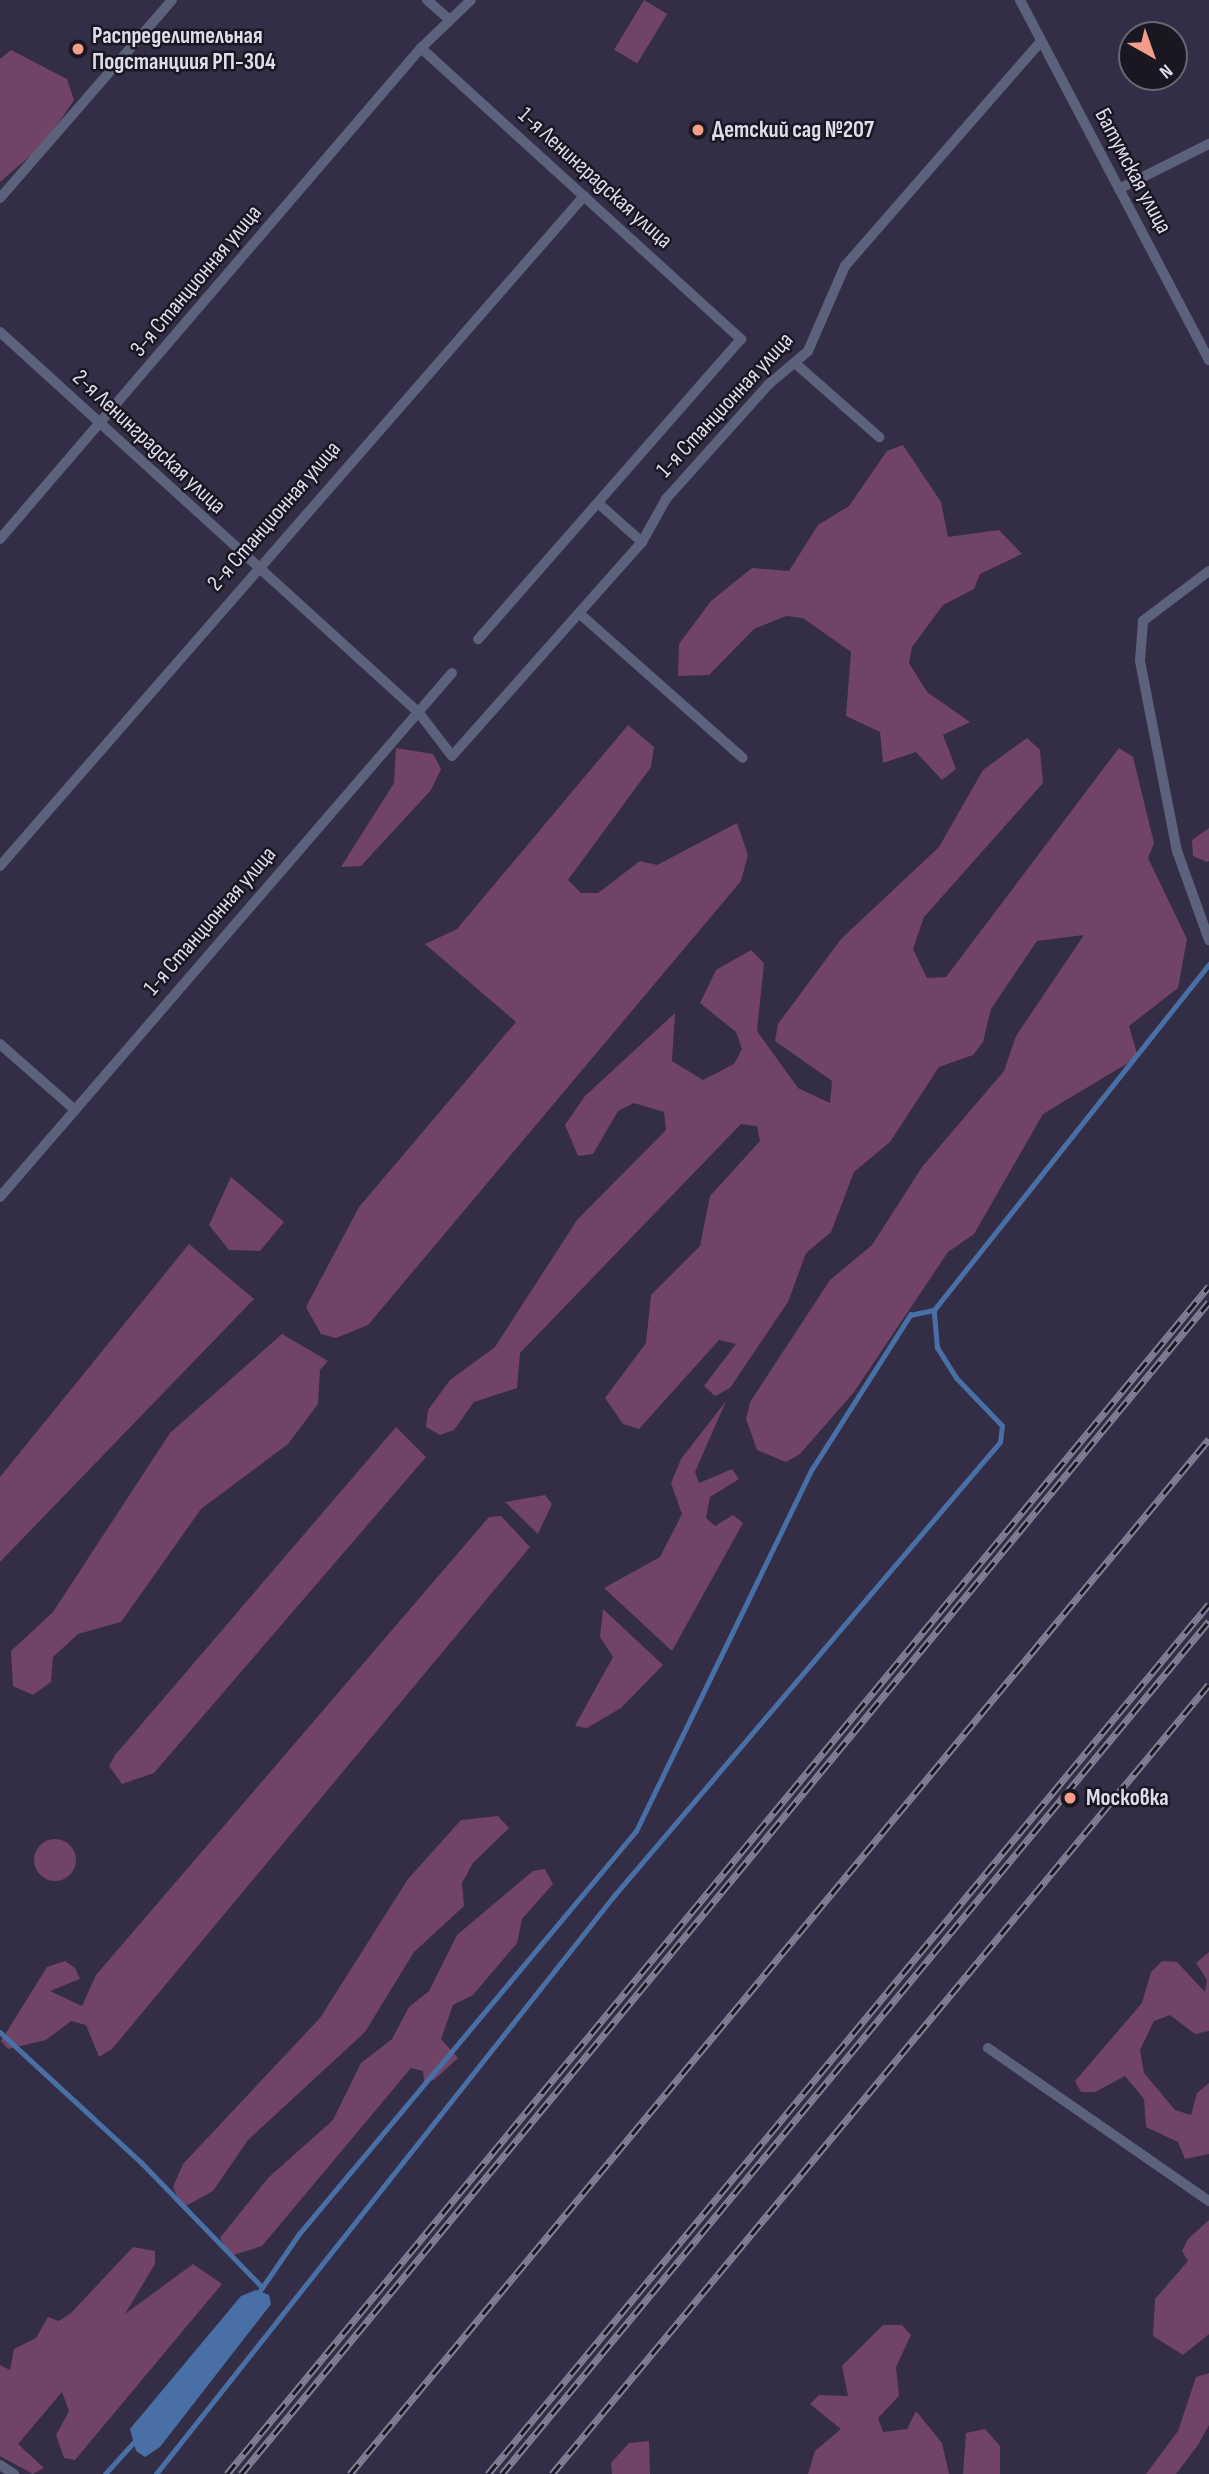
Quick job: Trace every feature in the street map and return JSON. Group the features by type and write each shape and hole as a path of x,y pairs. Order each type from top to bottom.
{"street":[{"path":"0,198 172,0"},
{"path":"427,0 450,20"},
{"name":"3-я Станционная улица","path":"0,539 421,48 471,0"},
{"name":"Батумская улица","path":"1020,0 1209,360"},
{"name":"1-я Станционная улица","path":"452,756 642,542 666,499 769,384 796,364 808,351 845,266 1041,41"},
{"name":"1-я Ленинградская улица","path":"421,48 741,339"},
{"path":"1119,189 1209,144"},
{"name":"2-я Станционная улица","path":"0,866 584,196"},
{"name":"2-я Ленинградская улица","path":"0,332 257,569 419,713 452,756"},
{"name":"1-я Станционная улица","path":"478,639 741,339"},
{"path":"796,364 879,437"},
{"path":"598,503 642,542"},
{"path":"1209,571 1143,621 1140,661 1177,851 1209,940"},
{"path":"579,614 743,758"},
{"name":"1-я Станционная улица","path":"0,1197 452,673"},
{"path":"0,1044 74,1109"},
{"path":"988,2048 1209,2201"},
{"path":"0,2465 14,2474"}],"shaded area":[{"path":"644,0 667,14 637,64 614,50"},
{"path":"11,50 67,79 74,100 45,143 0,182 0,59"},
{"path":"903,445 941,502 948,537 999,530 1022,554 980,574 974,589 943,605 912,647 909,663 927,692 970,722 943,735 956,769 942,780 916,752 883,763 880,732 846,716 851,652 803,618 786,616 754,629 709,675 678,676 679,644 711,601 752,568 789,571 818,525 849,506 887,451"},
{"path":"628,725 654,747 651,767 568,880 581,893 598,893 640,861 657,865 737,823 748,855 741,881 368,1325 336,1338 321,1334 306,1307 359,1207 516,1022 425,944 457,929"},
{"path":"1027,738 1040,750 1043,783 924,917 913,949 927,978 946,977 1119,748 1133,757 1154,843 1148,858 1187,939 1178,988 1129,1026 1138,1057 1043,1114 974,1234 948,1252 854,1392 800,1454 786,1462 757,1450 746,1419 750,1402 830,1280 872,1245 922,1167 1004,1071 1016,1036 1084,935 1037,941 991,1009 983,1042 973,1055 939,1067 890,1142 854,1172 831,1232 806,1253 788,1302 730,1388 715,1396 704,1386 736,1344 719,1340 639,1429 623,1424 605,1398 646,1343 651,1295 700,1246 710,1196 760,1141 757,1126 741,1124 520,1353 517,1388 474,1402 454,1430 440,1435 426,1427 428,1410 450,1380 495,1347 577,1220 666,1130 664,1112 634,1103 618,1111 593,1154 578,1156 565,1125 585,1096 675,1013 672,1061 703,1080 734,1064 742,1049 736,1032 700,1003 716,970 751,950 764,963 757,1031 798,1088 830,1103 832,1081 775,1041 778,1024 841,939 939,847 983,770"},
{"path":"396,748 433,754 441,769 431,790 361,866 341,867 394,783"},
{"path":"1209,828 1207,862 1193,856 1192,840"},
{"path":"231,1177 284,1222 260,1251 229,1250 209,1225"},
{"path":"189,1244 254,1299 0,1562 0,1477"},
{"path":"282,1334 328,1361 320,1370 318,1404 288,1444 201,1509 121,1622 78,1634 53,1657 51,1682 33,1695 13,1686 11,1651 53,1612 170,1433"},
{"path":"726,1401 695,1472 699,1483 732,1469 739,1479 710,1497 706,1518 715,1526 733,1515 743,1523 672,1651 604,1588 660,1557 682,1514 671,1483 681,1459"},
{"path":"396,1427 426,1457 154,1773 122,1784 109,1766 115,1755"},
{"path":"545,1495 552,1504 538,1534 505,1502"},
{"path":"501,1516 530,1547 112,2049 99,2057 86,2025 71,2021 46,2040 8,2049 1,2041 47,1967 65,1961 75,1968 80,1979 50,1991 82,2006 96,1975 489,1517"},
{"path":"603,1609 663,1665 621,1708 587,1728 575,1726 613,1657 600,1637"},
{"path":"498,1816 509,1828 473,1863 462,1883 464,1906 414,1952 365,2032 248,2140 213,2191 182,2208 173,2187 183,2164 320,2018 408,1879 461,1820"},
{"path":"55,1839 70,1845 76,1860 70,1875 55,1881 40,1875 34,1860 40,1845"},
{"path":"545,1869 553,1884 522,1919 517,1943 473,1995 453,2005 441,2039 458,2058 434,2080 424,2082 423,2071 411,2068 262,2246 230,2256 220,2238 268,2178 333,2120 361,2063 392,2039 409,2007 429,1991 457,1935 533,1871"},
{"path":"1209,1952 1209,2031 1195,2034 1170,2015 1154,2021 1140,2050 1144,2073 1175,2110 1191,2115 1197,2093 1209,2083 1209,2154 1185,2159 1178,2142 1146,2127 1144,2099 1125,2076 1095,2092 1081,2092 1075,2081 1142,2003 1151,1972 1162,1961 1177,1962 1205,1992 1207,1980 1196,1963"},
{"path":"1209,2220 1209,2334 1183,2355 1153,2336 1155,2299 1188,2261 1182,2251 1188,2239"},
{"path":"133,2247 155,2251 155,2264 125,2314 193,2264 222,2284 75,2460 64,2458 56,2435 69,2411 62,2392 18,2444 44,2468 33,2474 0,2456 0,2365 10,2370 14,2349 36,2338 48,2317 59,2321 71,2313"},
{"path":"883,2325 902,2325 911,2335 896,2367 899,2396 878,2418 883,2432 907,2429 916,2411 942,2443 949,2474 808,2474 815,2451 841,2429 810,2404 819,2395 848,2396 842,2366"},
{"path":"1209,2373 1209,2425 1198,2445 1176,2474 1146,2474 1178,2431 1196,2377"},
{"path":"985,2429 1000,2446 1000,2474 963,2474 966,2433"},
{"path":"649,2441 650,2474 612,2474 611,2463 629,2443"}],"water":[{"path":"256,2290 269,2295 271,2304 160,2447 145,2457 136,2451 130,2429 241,2296"}],"waterway":[{"path":"257,2295 299,2234 636,1831 812,1469 910,1315 934,1310 1209,964"},
{"path":"156,2474 613,1897 1000,1442 1002,1426 956,1378 937,1348 934,1310"},
{"path":"0,2032 142,2163 261,2286"},
{"path":"105,2474 134,2442"}],"railway":[{"path":"227,2474 1209,1286"},
{"path":"241,2474 1209,1302"},
{"path":"350,2474 1209,1439"},
{"path":"488,2474 1209,1604"},
{"path":"502,2474 1209,1621"},
{"path":"552,2474 1209,1684"}],"place":[{"name":"Распределительная Подстанциия РП-304","path":"78,49"},
{"name":"Детский сад №207","path":"698,130"},
{"name":"Московка","path":"1070,1798"}]}
